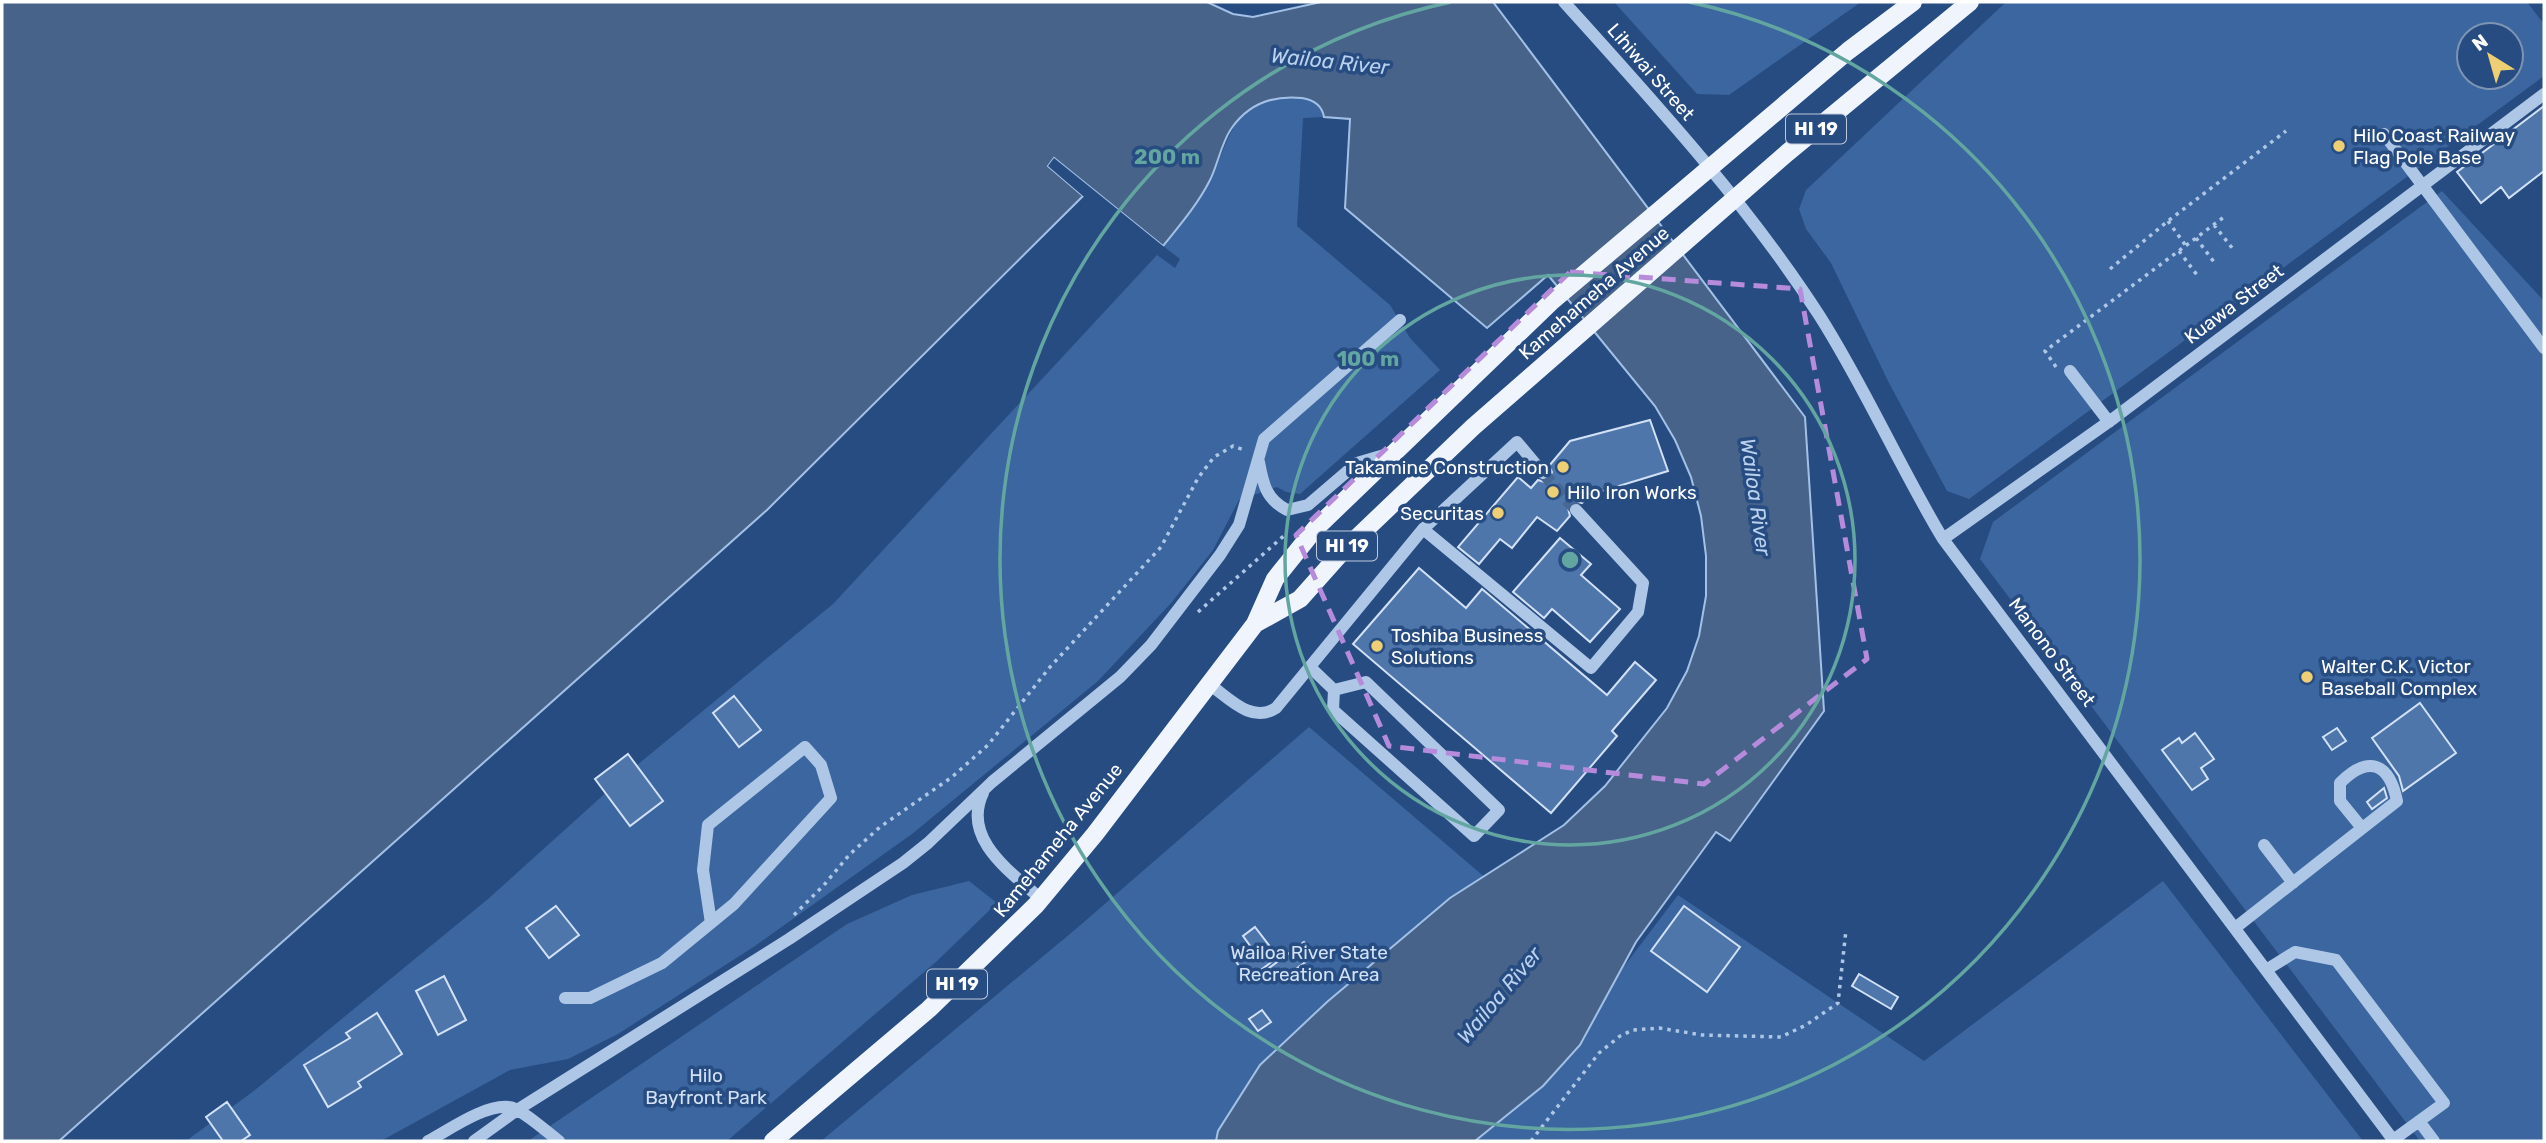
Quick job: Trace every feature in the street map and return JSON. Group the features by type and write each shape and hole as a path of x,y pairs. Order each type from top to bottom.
{"main road":[{"name":"Kamehameha Avenue","path":"773,1141 939,1000 1041,899 1088,843 1255,624 1275,579 1315,528 1551,302 1848,51 1913,2"},
{"name":"Kamehameha Avenue","path":"1255,624 1300,599 1341,553 1435,461 1787,153 1970,2"}],"street":[{"name":"Lihiwai Street","path":"1564,2 1709,167"},
{"name":"Kuawa Street","path":"1943,539 2109,422 2544,94"},
{"path":"2384,134 2544,348"},
{"name":"Manono Street","path":"1709,167 1737,198 1766,237 1819,315 1853,372 1909,482 1943,539 2393,1141"},
{"path":"474,1141 517,1110 789,939 903,863 992,782 1120,677 1152,645 1239,526 1264,439 1400,320"},
{"path":"2065,371 2109,422"},
{"path":"1209,684 1250,713 1259,715 1276,708 1423,529 1517,442 1543,473"},
{"path":"1258,454 1264,488 1273,503 1287,510 1308,505 1357,463 1394,452"},
{"path":"1423,529 1591,668 1638,612 1643,583 1576,510"},
{"path":"1310,667 1334,690 1333,710 1474,836 1499,810 1366,682 1334,690"},
{"path":"565,998 590,998 662,962 711,923 734,904 831,798 821,765 805,747 708,825 703,870 711,923"},
{"path":"2235,928 2397,801 2394,785 2382,769 2367,765 2354,769 2340,783 2340,801 2362,828"},
{"path":"992,782 978,807 981,835 993,855 1041,899"},
{"path":"2264,845 2292,883"},
{"path":"2266,970 2295,952 2336,960 2444,1103 2393,1141"},
{"path":"428,1141 487,1110 509,1107 559,1141"},
{"path":"2419,1121 2434,1141"}],"path":[{"path":"2110,269 2286,131"},
{"path":"2065,371 2045,351 2224,217"},
{"path":"2168,221 2186,246"},
{"path":"2214,225 2233,249"},
{"path":"2196,238 2214,262"},
{"path":"2179,251 2197,275"},
{"path":"789,939 783,927 850,854 880,827 952,777 988,746 1050,667 1161,547 1183,503 1214,457 1233,446 1258,454"},
{"path":"1194,615 1305,517 1308,505"},
{"path":"1531,1141 1599,1053 1620,1036 1633,1030 1660,1028 1702,1035 1782,1037 1806,1026 1838,1003 1846,930"}],"highlighted area":[{"path":"1570,272 1800,289 1867,659 1704,784 1389,746 1296,535"}],"green space":[{"path":"1614,2 1861,2 1729,95 1697,94"},
{"path":"2006,2 2527,2 2544,24 2544,76 2525,90 2525,21 2455,21 2455,91 2524,91 1969,499 1947,491 1889,383 1831,263 1806,229 1799,209 1806,190"},
{"path":"1279,96 1313,101 1322,110 1324,117 1303,118 1297,226 1390,305 1410,338 1440,370 1300,494 1286,492 1277,487 1239,500 1213,550 1172,602 1098,681 912,834 755,946 618,1034 568,1059 510,1070 381,1141 186,1141 255,1090 488,899 631,770 833,604 1157,255 1175,268 1180,259 1163,246 1205,189 1233,129 1249,111"},
{"name":"Walter C.K. Victor Baseball Complex","path":"2442,191 2544,301 2544,1141 2420,1141 1980,559 1993,522"},
{"name":"Wailoa River State Recreation Area","path":"1309,727 1481,874 1613,981 1678,895 1924,1061 2163,881 2363,1141 821,1141 1077,928"},
{"name":"Hilo Bayfront Park","path":"969,881 997,903 937,961 727,1141 528,1141 847,924 912,895"}],"water":[{"name":"Wailoa River","path":"2,2 1207,2 1233,14 1253,17 1321,2 1493,2 1805,417 1824,711 1730,841 1716,832 1636,942 1580,1045 1543,1086 1475,1141 1216,1141 1218,1131 1260,1065 1327,1002 1450,898 1564,825 1605,786 1667,708 1687,671 1699,636 1706,596 1706,556 1701,516 1691,477 1675,440 1655,406 1548,275 1487,328 1345,208 1350,119 1324,117 1319,106 1306,99 1291,97 1271,100 1253,107 1231,129 1205,189 1163,246 1054,158 1048,166 1083,196 767,510 59,1141 2,1141"}],"pier":[{"path":"1054,158 1166,248 1161,249 1054,163 1053,166 1086,194 1086,198 1083,196 1048,166"}],"building":[{"path":"2544,106 2544,171 2509,198 2501,187 2481,203 2457,172"},
{"name":"Hilo Iron Works","path":"1650,420 1668,471 1589,495 1582,503 1571,503 1568,508 1570,516 1557,531 1537,517 1512,548 1500,539 1479,564 1458,547 1518,477 1531,488 1538,480 1544,482 1549,479 1552,472 1549,466 1570,441"},
{"path":"1560,538 1591,564 1581,575 1620,609 1590,642 1552,609 1544,618 1513,592"},
{"path":"1419,568 1466,608 1482,589 1607,695 1635,662 1656,680 1612,731 1617,736 1551,813 1353,644"},
{"path":"734,696 761,730 739,747 713,713"},
{"path":"2420,703 2456,753 2403,791 2399,776 2372,738"},
{"path":"2337,728 2346,741 2332,750 2323,737"},
{"path":"2195,733 2214,759 2201,768 2208,779 2192,790 2162,750 2179,738 2182,743"},
{"path":"628,754 663,801 630,826 595,779"},
{"path":"2384,788 2387,798 2372,809 2367,802"},
{"path":"556,906 579,935 549,958 526,928"},
{"path":"1684,906 1740,947 1707,992 1651,951"},
{"path":"1255,927 1278,957 1249,979 1234,959 1251,947 1243,936"},
{"path":"1304,942 1314,956 1279,981 1269,968"},
{"path":"1859,974 1898,997 1891,1009 1852,986"},
{"path":"444,976 466,1020 438,1035 416,991"},
{"path":"1262,1010 1271,1022 1258,1031 1249,1019"},
{"path":"377,1013 402,1054 358,1082 361,1087 328,1107 304,1065 350,1038 346,1033"},
{"path":"227,1102 250,1135 241,1141 223,1141 206,1117"}],"tunnel":[{"path":"1543,473 1576,510"}],"place":[{"name":"Hilo Coast Railway Flag Pole Base","path":"2339,146"},
{"name":"Takamine Construction","path":"1563,467"},
{"name":"Hilo Iron Works","path":"1553,492"},
{"name":"Securitas","path":"1498,513"},
{"name":"Toshiba Business Solutions","path":"1377,646"},
{"name":"Walter C.K. Victor Baseball Complex","path":"2307,677"}]}
